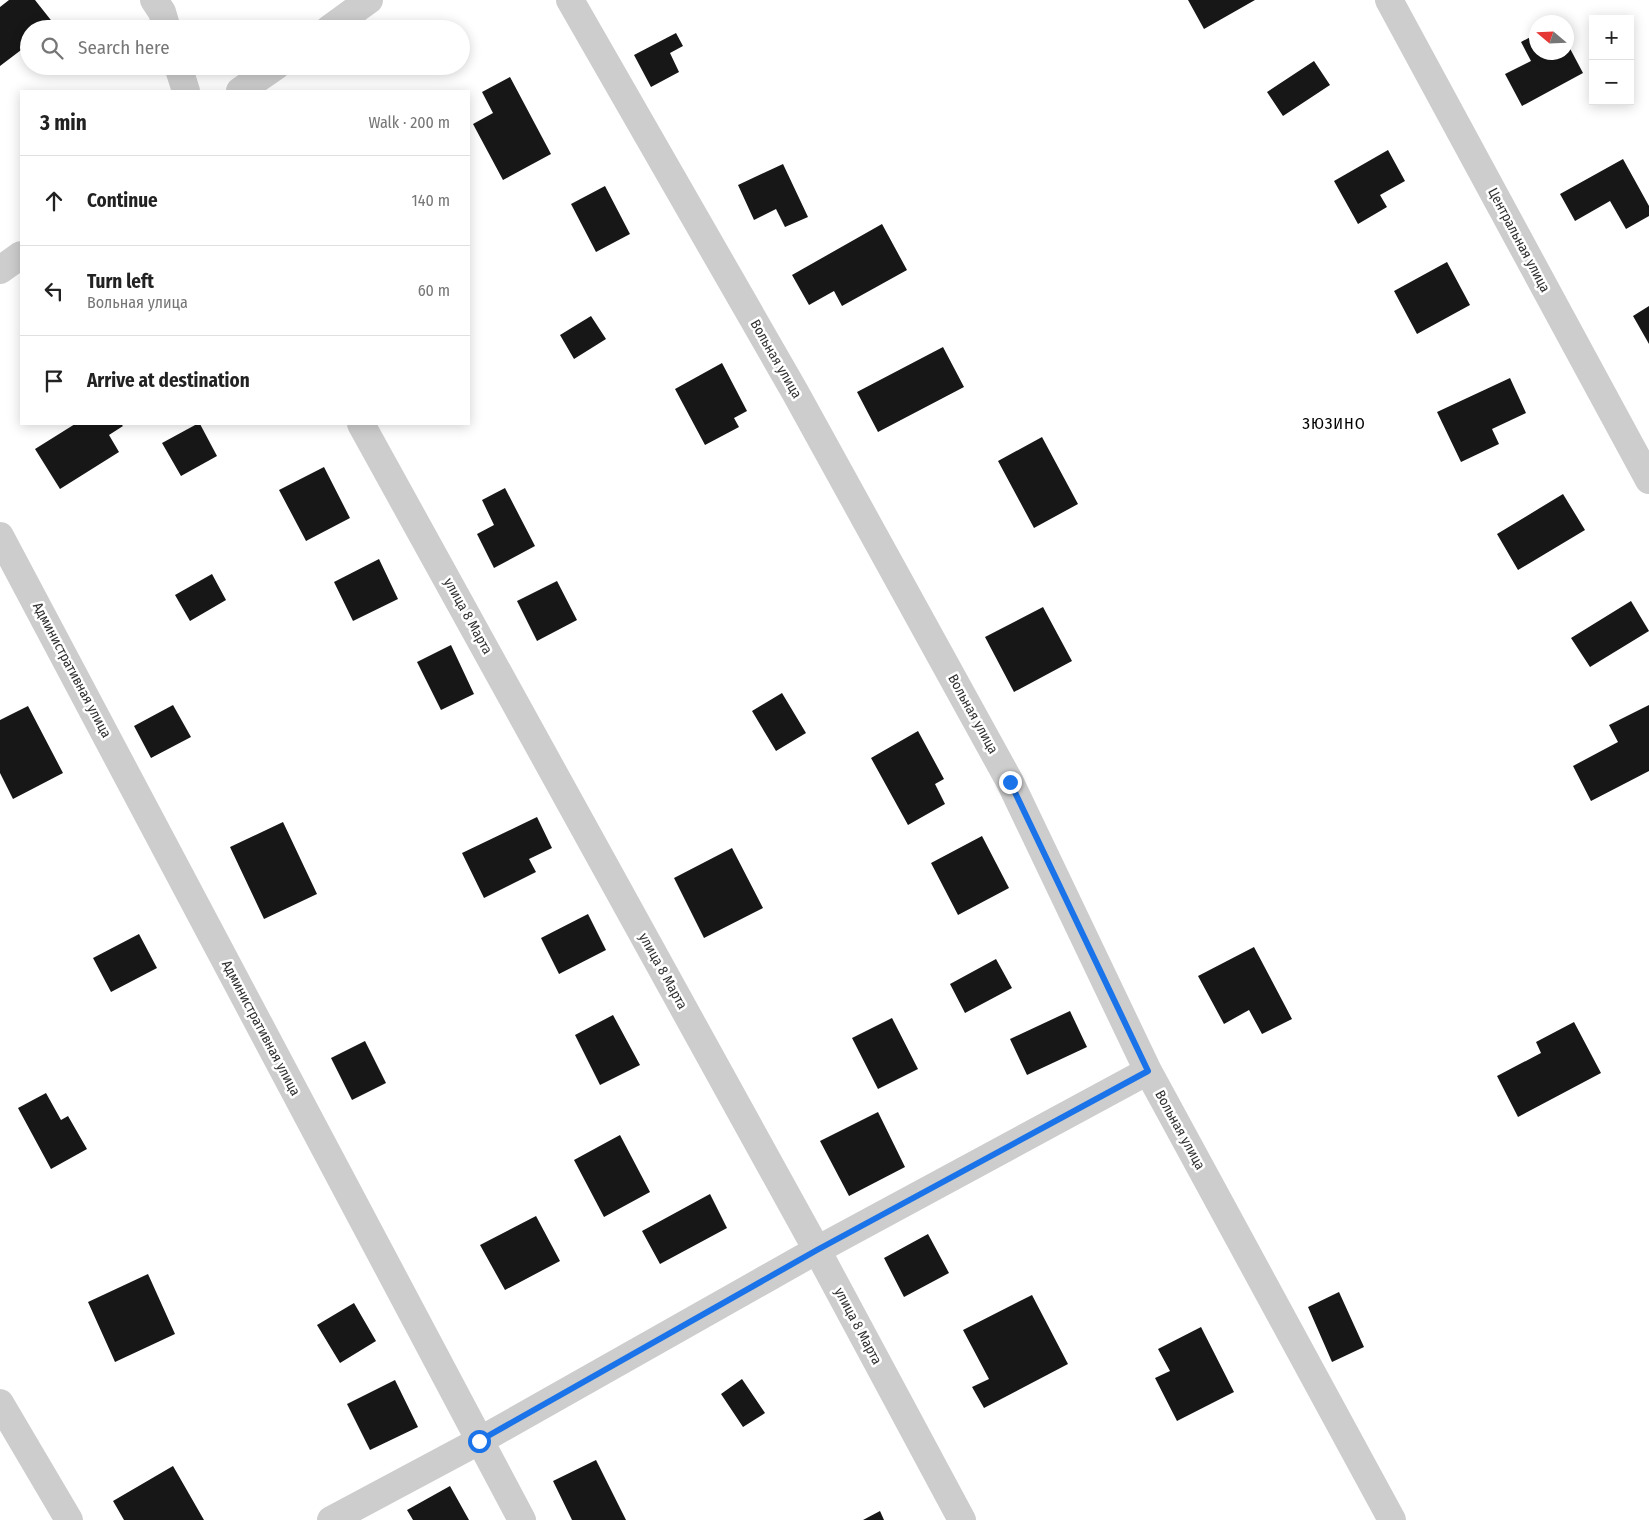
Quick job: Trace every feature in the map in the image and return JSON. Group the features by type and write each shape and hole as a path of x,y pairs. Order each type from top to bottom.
{"street":[{"path":"154,0 162,12 164,20"},
{"path":"341,20 369,0"},
{"name":"Вольная улица","path":"570,0 796,392 1010,782 1148,1071 1392,1520"},
{"name":"Центральная улица","path":"1389,0 1649,480"},
{"path":"181,75 186,90"},
{"path":"241,90 263,75"},
{"path":"0,270 20,256"},
{"name":"улица 8 Марта","path":"362,425 817,1250 962,1520"},
{"name":"Административная улица","path":"0,536 522,1520"},
{"path":"331,1520 479,1441 817,1250 1148,1071"},
{"path":"0,1403 69,1520"}],"building":[{"path":"9,0 35,0 51,20 20,20 20,51 0,66 0,7"},
{"path":"1188,0 1255,0 1204,29"},
{"path":"676,33 683,46 670,53 679,72 651,87 634,55"},
{"path":"1529,38 1529,57 1521,42"},
{"path":"1574,56 1583,73 1522,106 1505,74 1531,61 1574,60"},
{"path":"1314,61 1330,85 1283,116 1267,92"},
{"path":"510,77 551,154 503,180 473,124 493,113 482,92"},
{"path":"1388,150 1405,181 1380,195 1387,207 1358,224 1334,181"},
{"path":"1623,159 1649,206 1649,216 1626,229 1610,201 1575,221 1560,194"},
{"path":"783,164 808,217 785,227 776,209 754,220 738,185"},
{"path":"605,186 630,234 596,252 571,204"},
{"path":"882,224 907,270 842,306 834,291 809,305 792,275"},
{"path":"1447,262 1470,305 1417,334 1394,291"},
{"path":"1649,306 1649,344 1633,316"},
{"path":"591,316 606,339 574,359 560,335"},
{"path":"943,347 964,387 878,432 857,392"},
{"path":"722,363 747,411 734,418 739,427 705,445 675,389"},
{"path":"1510,378 1526,413 1492,429 1499,444 1461,462 1437,412"},
{"path":"73,425 123,426 109,435 119,452 60,489 35,449"},
{"path":"195,425 201,425 217,456 181,476 162,443"},
{"path":"1042,437 1078,504 1034,528 998,461"},
{"path":"324,467 350,518 306,541 279,490"},
{"path":"505,488 535,546 494,568 477,534 494,525 482,500"},
{"path":"1563,494 1585,530 1518,570 1497,534"},
{"path":"379,559 398,599 353,621 334,582"},
{"path":"212,574 226,600 190,621 175,595"},
{"path":"557,581 577,620 537,641 517,601"},
{"path":"1631,601 1649,631 1590,667 1571,638"},
{"path":"1043,607 1072,661 1014,692 985,637"},
{"path":"451,645 474,694 441,710 417,662"},
{"path":"782,693 806,733 776,751 752,711"},
{"path":"173,705 191,737 151,758 134,726"},
{"path":"1649,705 1649,771 1591,801 1573,766 1618,742 1609,725"},
{"path":"28,706 63,773 13,799 0,773 0,720"},
{"path":"918,731 944,779 935,784 945,804 908,825 871,758"},
{"path":"537,817 552,848 529,859 536,872 484,898 462,853"},
{"path":"283,822 317,894 264,919 230,847"},
{"path":"982,836 1009,888 958,915 931,863"},
{"path":"732,848 763,908 704,938 674,878"},
{"path":"588,914 606,950 559,974 541,938"},
{"path":"139,934 157,968 111,992 93,958"},
{"path":"1254,947 1292,1019 1262,1034 1249,1010 1224,1024 1198,976"},
{"path":"996,959 1012,988 965,1013 950,984"},
{"path":"1070,1011 1087,1047 1027,1075 1010,1039"},
{"path":"613,1015 640,1065 600,1085 575,1035"},
{"path":"892,1018 918,1069 878,1089 852,1038"},
{"path":"1574,1022 1601,1073 1518,1117 1497,1076 1541,1053 1536,1042"},
{"path":"365,1041 386,1083 352,1100 331,1058"},
{"path":"46,1093 61,1120 68,1116 87,1149 51,1169 18,1108"},
{"path":"878,1112 905,1167 849,1196 820,1141"},
{"path":"620,1135 650,1192 604,1217 574,1160"},
{"path":"710,1194 727,1228 660,1264 642,1231"},
{"path":"536,1216 560,1261 505,1290 480,1245"},
{"path":"928,1234 949,1273 904,1297 884,1258"},
{"path":"148,1274 175,1334 115,1362 88,1302"},
{"path":"1339,1292 1364,1347 1332,1362 1308,1307"},
{"path":"1032,1295 1068,1364 984,1408 972,1387 989,1379 963,1330"},
{"path":"354,1303 376,1341 340,1363 317,1325"},
{"path":"1201,1327 1234,1392 1177,1421 1155,1378 1170,1371 1158,1349"},
{"path":"742,1379 765,1413 743,1427 721,1394"},
{"path":"395,1380 418,1427 370,1450 347,1404"},
{"path":"596,1460 626,1520 572,1520 553,1481"},
{"path":"173,1466 204,1520 124,1520 113,1501"},
{"path":"450,1486 469,1520 413,1520 407,1510"},
{"path":"880,1511 884,1520 863,1520"}],"district":[{"name":"ЗЮЗИНО","path":"1334,423"}],"route":[{"path":"479,1441 817,1250 1148,1071 1010,782"}]}
